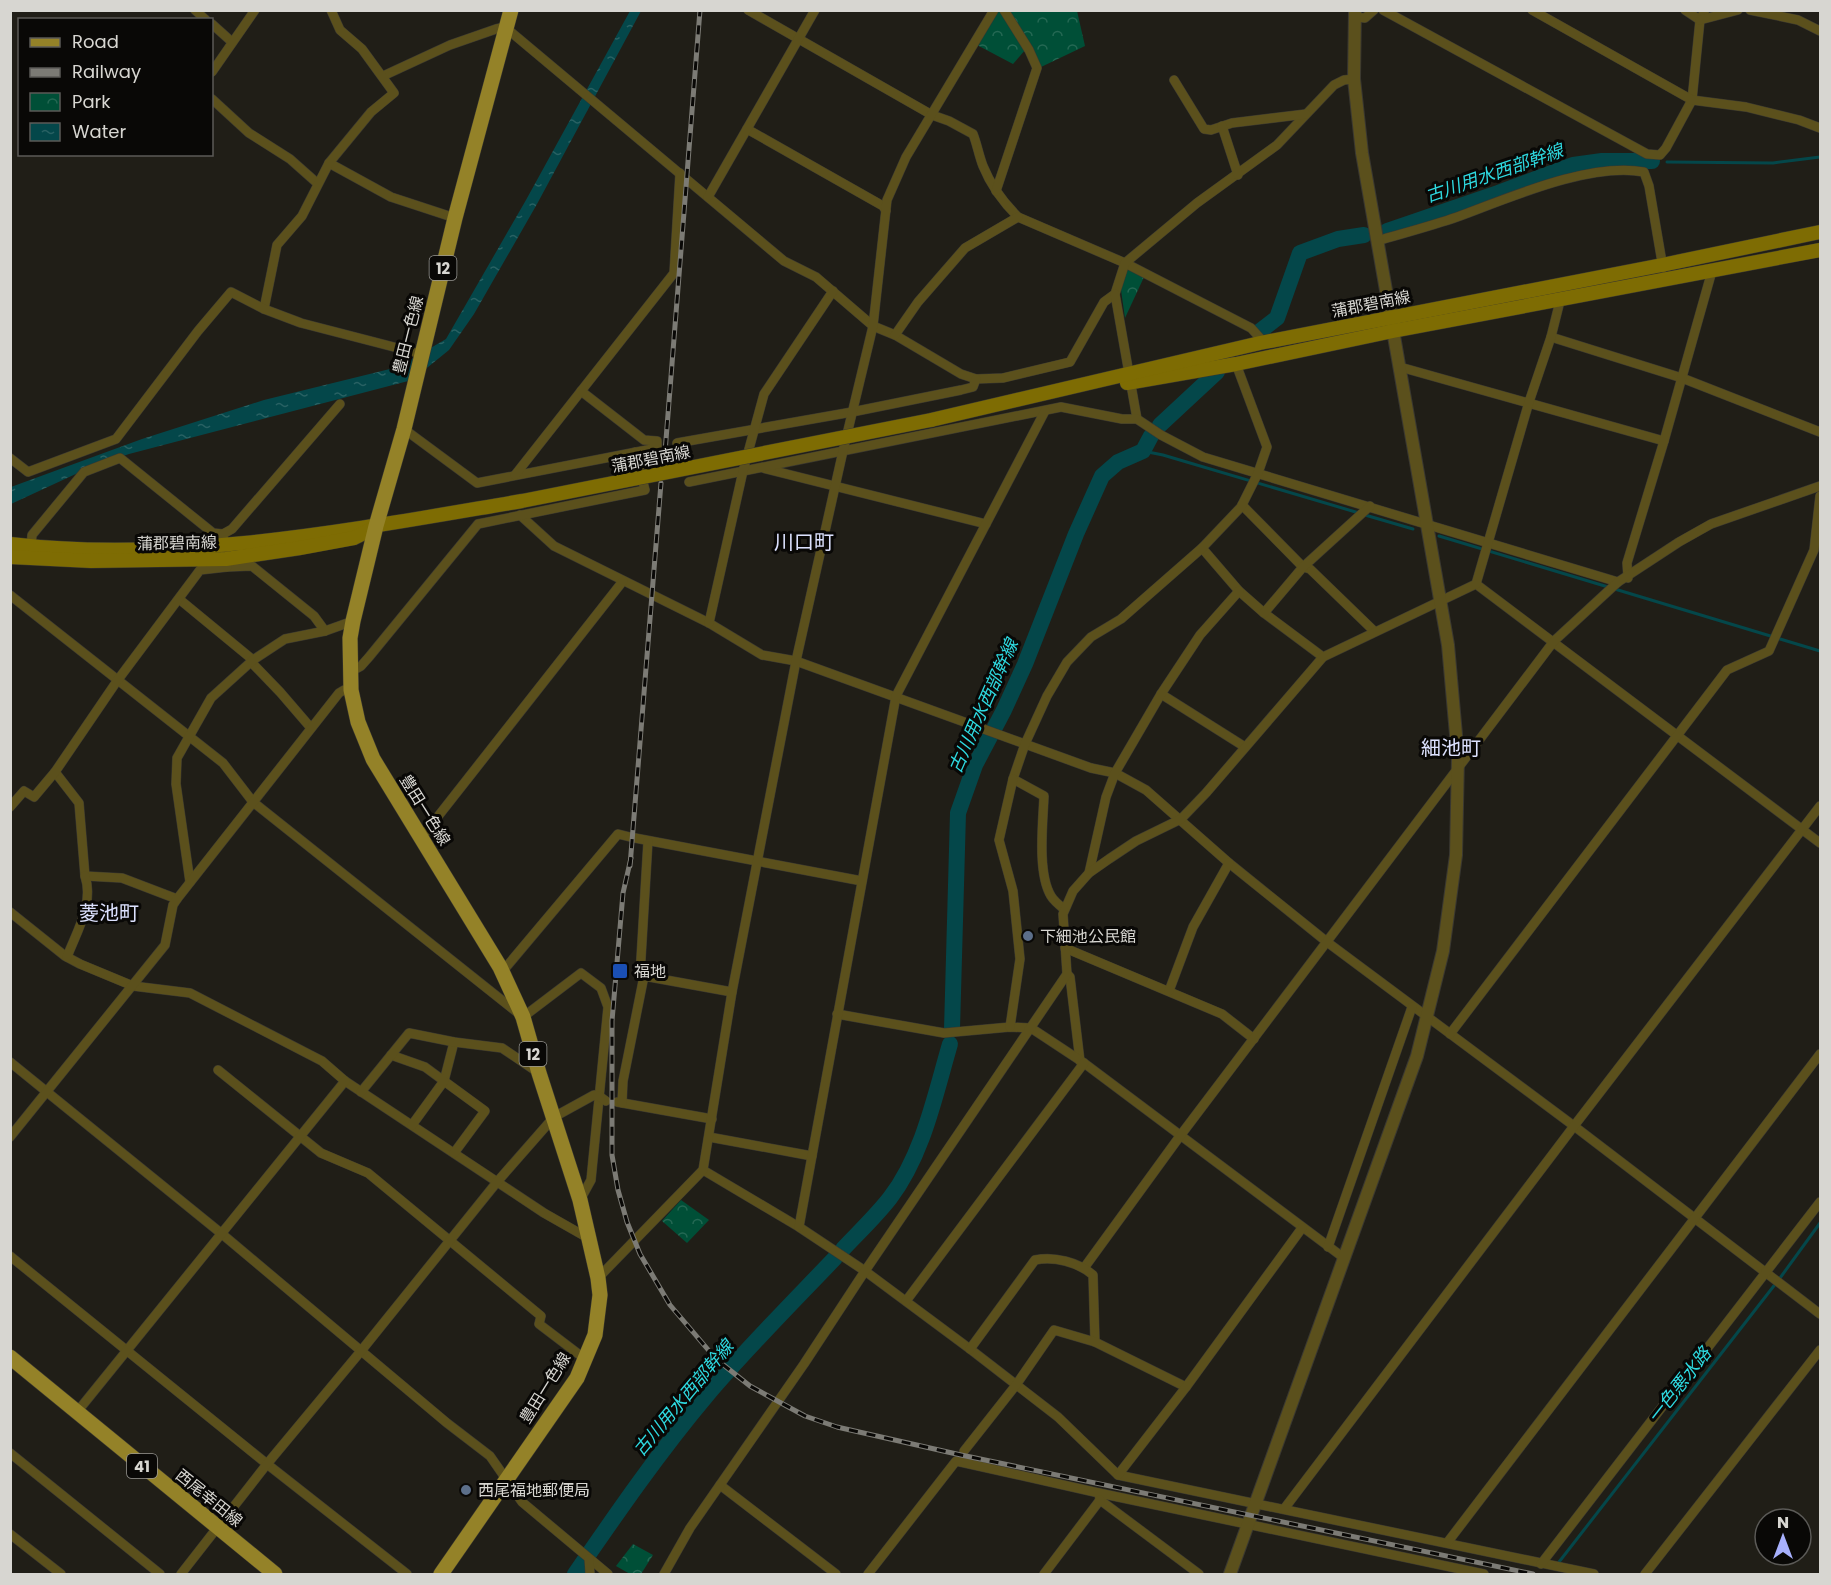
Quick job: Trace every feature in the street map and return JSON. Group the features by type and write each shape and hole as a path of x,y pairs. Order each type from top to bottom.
{"main road":[{"name":"豊田一色線","path":"441,1575 577,1378 596,1335 600,1294 580,1200 523,1017 502,972 373,759 358,722 351,690 352,621 404,429 455,218 511,10"},
{"name":"蒲郡碧南線","path":"10,557 91,561 300,548 354,538 376,526 521,508 1130,378 1260,343 1821,232"},
{"name":"蒲郡碧南線","path":"1130,378 1236,364 1393,331 1821,250"},
{"name":"蒲郡碧南線","path":"10,544 91,550 225,551"},
{"name":"西尾幸田線","path":"10,1357 275,1575"}],"street":[{"path":"213,70 255,10"},
{"path":"264,309 277,245 302,216 329,163 371,112 394,93 362,49 340,30 331,10"},
{"path":"748,10 932,115 973,134 982,165 996,191 1018,217 1125,263 1251,328 1260,338 1260,343"},
{"path":"708,197 815,10"},
{"path":"598,1278 703,1170 732,992 796,661 873,326 887,200 906,157 994,10"},
{"path":"996,191 1037,68 1029,50 1004,10"},
{"path":"1230,1575 1392,1128 1428,1018 1449,915 1456,855 1458,768 1448,645 1362,153 1354,79 1355,14 1365,18 1374,10"},
{"path":"1383,10 1647,154 1660,155 1692,100 1700,20 1705,10"},
{"path":"1532,10 1692,100 1746,107 1821,128"},
{"path":"1685,10 1700,20 1738,10"},
{"path":"1750,10 1798,20 1821,31"},
{"path":"213,25 232,42"},
{"path":"383,76 450,45 505,27 784,261 816,277 873,326 895,335 961,374 976,379 1003,378 1070,362 1104,302 1115,294"},
{"path":"1137,419 1115,294 1125,263 1197,203 1277,145 1334,85 1344,80 1354,79"},
{"path":"1174,80 1204,129 1211,130 1232,123 1306,114"},
{"path":"213,100 249,133 290,159 317,183"},
{"path":"1222,126 1238,175"},
{"path":"747,129 883,206 886,211"},
{"path":"329,163 390,197 455,218"},
{"path":"1377,241 1441,222 1565,178 1629,169 1644,172 1649,186 1664,280"},
{"path":"515,475 674,273 680,173"},
{"path":"895,335 918,302 964,248 1018,217"},
{"path":"1628,578 1627,563 1683,378 1712,271"},
{"path":"709,623 743,471 764,394 833,291"},
{"path":"10,458 28,472 116,439 198,331 231,292 264,309 302,323 421,354"},
{"path":"906,1301 1082,1062 1070,977 1067,974 1063,933 1064,909 1074,891 1089,873 1136,841 1181,819 1323,657 1476,584 1560,301"},
{"path":"1551,337 1683,378 1821,432"},
{"path":"1010,1027 1020,959 1012,891 999,840 1013,779 1024,744 1047,696 1067,662 1091,638 1121,619 1202,548 1242,505 1257,475 1266,447 1236,364"},
{"path":"1400,367 1664,441"},
{"path":"683,462 677,444 961,390 972,387 976,379"},
{"path":"404,429 477,483 657,448 657,441 644,440 580,392"},
{"path":"10,807 24,791 34,797 55,772 117,681 200,570 225,551 232,529 340,404"},
{"path":"689,482 1061,407 1122,419 1137,419 1161,435 1203,457 1368,508 1426,523 1487,547 1617,583"},
{"path":"799,1227 896,696 1045,411"},
{"path":"350,672 361,666 369,657 478,524 521,508 645,490 635,452"},
{"path":"31,547 32,535 84,472 120,458 213,533 225,551 252,566 314,616 325,632"},
{"path":"761,467 986,524"},
{"path":"1084,1268 1180,1136 1554,641 1617,583 1628,578 1679,542 1711,524 1821,486"},
{"path":"1450,1034 1727,670 1769,651 1814,550 1821,496"},
{"path":"1242,505 1303,567 1310,569 1374,631"},
{"path":"521,508 554,546 709,623 762,655 796,661 896,696 1091,768 1115,773 1146,790 1229,863 1327,942 1821,1314"},
{"path":"1264,613 1303,567 1368,508"},
{"path":"1202,548 1239,591 1264,613 1323,657"},
{"path":"421,838 623,581"},
{"path":"1476,584 1821,843"},
{"path":"1089,873 1106,797 1115,773 1161,694 1200,635 1239,591"},
{"path":"10,595 223,764 253,802 523,1017 581,973 601,988 608,1007 611,1100 591,1180 580,1200"},
{"path":"179,599 252,661 311,728"},
{"path":"190,882 176,784 177,758 211,698 252,661 285,639 325,632 352,621"},
{"path":"10,1137 165,945 173,905 177,899 339,693 351,690"},
{"path":"1161,694 1245,747"},
{"path":"55,772 79,803 85,876 88,886 88,903 67,957"},
{"path":"1013,779 1044,796 1042,858 1048,892 1064,909"},
{"path":"1284,1509 1574,1126 1821,806"},
{"path":"502,972 618,834 862,880"},
{"path":"648,841 640,975 732,992"},
{"path":"1169,991 1193,927 1229,863"},
{"path":"85,876 122,878 177,899"},
{"path":"10,912 67,957 133,986 190,993 322,1061 361,1092 570,1230 588,1238"},
{"path":"1065,948 1222,1014 1254,1039"},
{"path":"664,1575 690,1528 804,1364 1067,974"},
{"path":"611,1100 623,1082 644,976"},
{"path":"1328,1247 1412,1007"},
{"path":"837,1014 944,1033 1010,1027 1031,1028 1082,1062 1344,1258"},
{"path":"361,1092 409,1033 502,1048 539,1073"},
{"path":"412,1125 444,1081 454,1042"},
{"path":"1447,1543 1821,1054"},
{"path":"391,1055 425,1067 485,1111 454,1153"},
{"path":"10,1062 490,1456 522,1502 608,1575"},
{"path":"218,1070 321,1153 368,1173 541,1316 539,1324 585,1359"},
{"path":"77,1412 345,1081"},
{"path":"181,1575 267,1464 362,1351 497,1182 554,1117 594,1095 712,1119"},
{"path":"709,1137 812,1156"},
{"path":"703,1170 799,1227 906,1301 1058,1417 1118,1475 1594,1575"},
{"path":"1541,1564 1821,1202"},
{"path":"1118,1475 1186,1387 1302,1228"},
{"path":"10,1256 407,1575"},
{"path":"970,1349 1035,1260 1049,1257 1084,1268 1093,1275 1095,1342"},
{"path":"964,1451 1016,1385 1054,1330 1095,1342 1186,1387"},
{"path":"1645,1575 1821,1350"},
{"path":"10,1453 160,1575"},
{"path":"868,1575 956,1461 1099,1497 1248,1525 1484,1575"},
{"path":"720,1485 836,1575"},
{"path":"1044,1575 1099,1497"},
{"path":"1099,1497 1199,1575"},
{"path":"10,1534 61,1575"},
{"path":"589,1559 590,1575"},
{"path":"1430,1575 1437,1566"}],"green space":[{"path":"996,11 1001,11 1026,49 1013,64 977,45"},
{"path":"1008,11 1077,11 1085,46 1041,67"},
{"path":"1127,268 1144,277 1125,318 1120,283"},
{"path":"681,1200 709,1220 687,1243 662,1221"},
{"path":"633,1544 653,1555 641,1574 630,1574 616,1566"}],"water":[{"path":"630,11 641,11 537,204 474,314 449,350 412,380 129,454 93,466 11,504 11,487 142,439 264,400 398,367 446,339"}],"waterway":[{"name":"古川用水西部幹線","path":"1667,162 1773,163 1820,157"},
{"name":"古川用水西部幹線","path":"1387,231 1573,165 1602,161 1652,161"},
{"name":"古川用水西部幹線","path":"1260,331 1277,318 1300,253 1338,239 1364,235"},
{"name":"古川用水西部幹線","path":"1160,425 1217,372"},
{"name":"古川用水西部幹線","path":"952,1029 958,813 975,765 1025,664 1076,534 1102,476 1118,462 1143,451 1151,436"},
{"path":"1143,451 1359,513"},
{"path":"1365,515 1413,529"},
{"path":"1439,536 1820,651"},
{"name":"古川用水西部幹線","path":"843,1249 890,1198 911,1163 927,1124 950,1044"},
{"name":"一色悪水路","path":"1559,1562 1780,1278 1820,1223"},
{"name":"古川用水西部幹線","path":"575,1574 655,1461 707,1395 754,1342 835,1258"}],"railway":[{"path":"664,465 700,10"},
{"path":"630,866 661,483"},
{"path":"631,858 623,893 612,1021 612,1155 618,1190 627,1222 640,1254 670,1305 716,1359 750,1386 805,1416 837,1427 1533,1574"}],"place":[{"name":"下細池公民館","path":"1028,936"},
{"name":"福地","path":"620,971"},
{"name":"西尾福地郵便局","path":"466,1490"}],"district":[{"name":"川口町","path":"804,542"},
{"name":"細池町","path":"1451,748"},
{"name":"菱池町","path":"109,913"}]}
